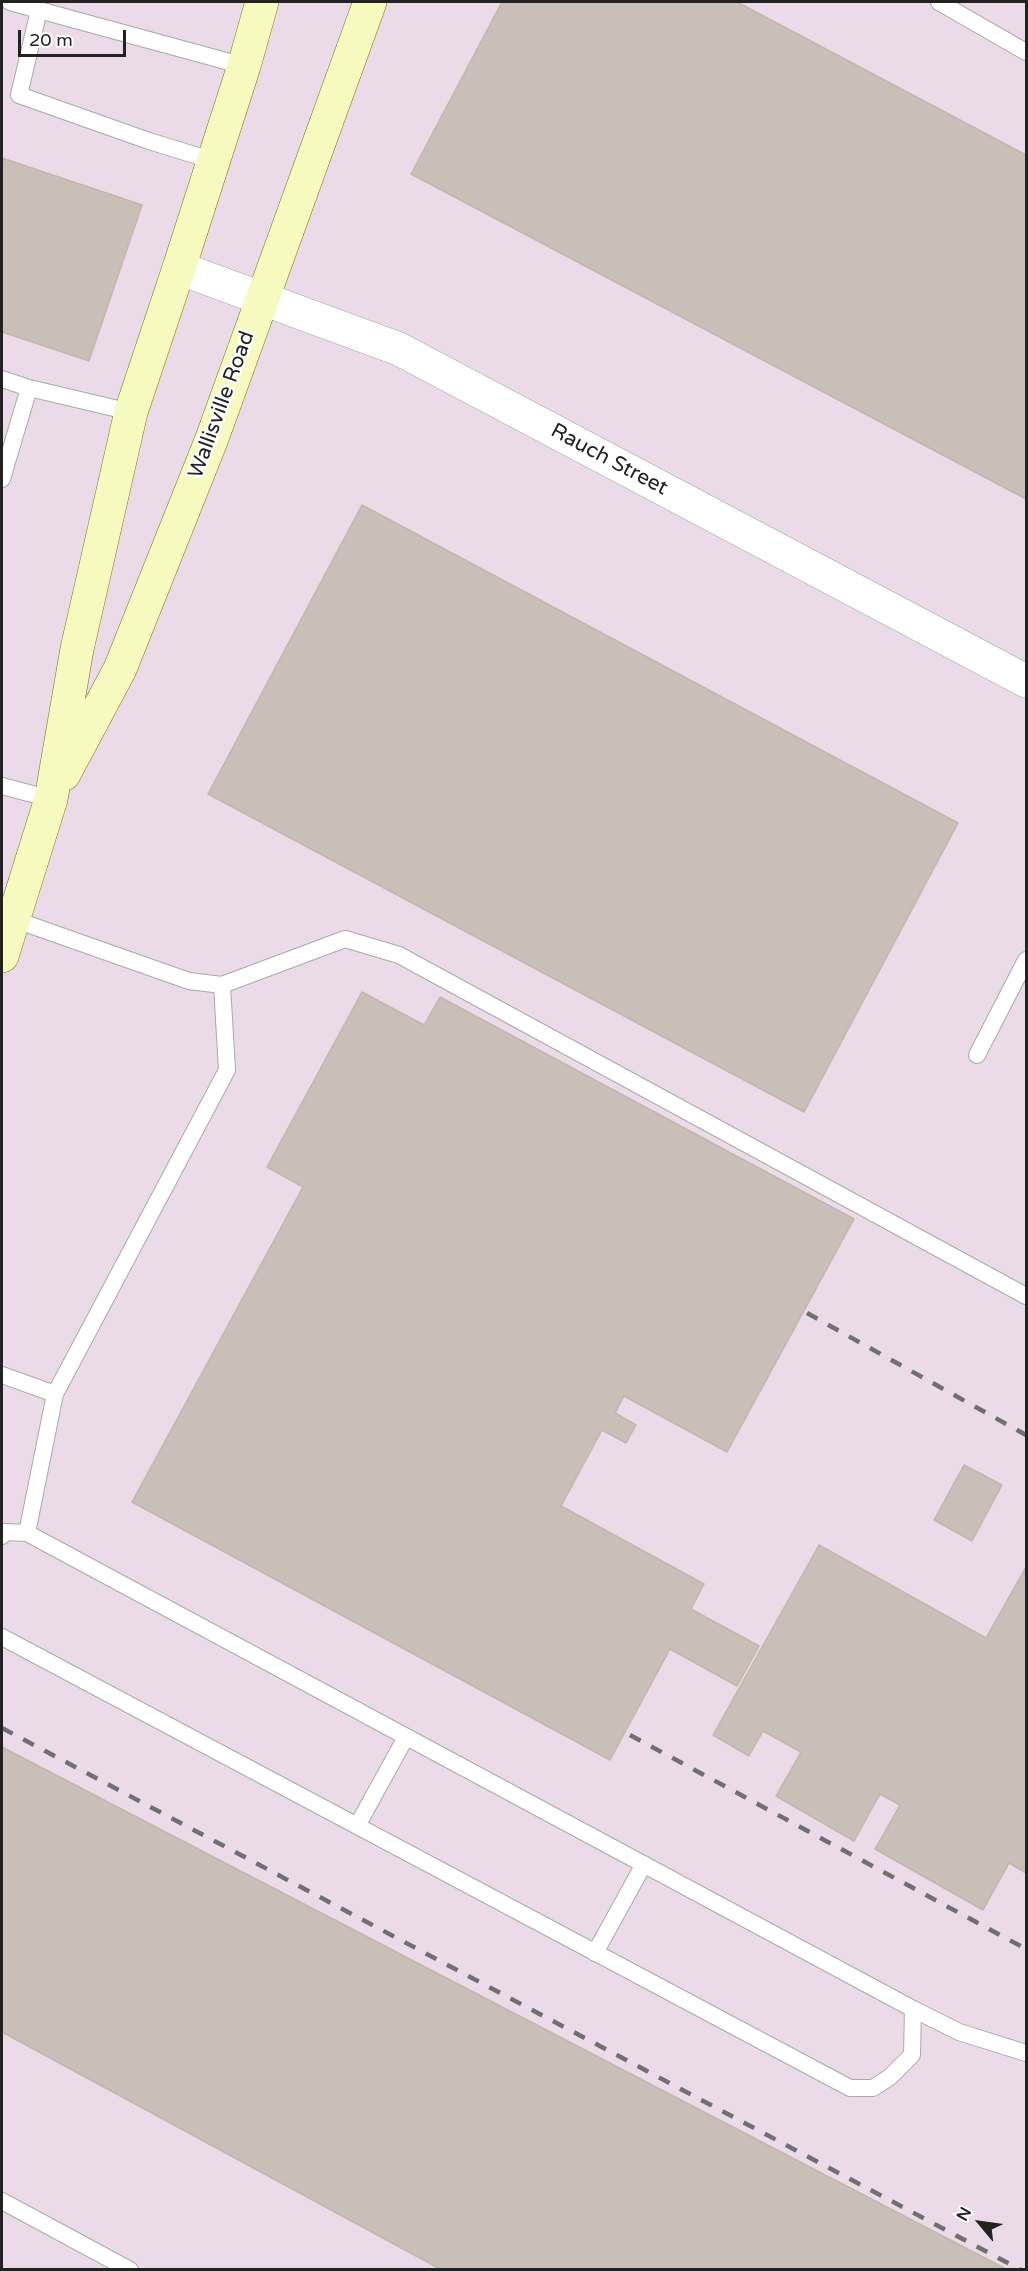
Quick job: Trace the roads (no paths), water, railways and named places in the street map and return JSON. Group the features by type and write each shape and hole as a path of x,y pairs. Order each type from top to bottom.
{"main road":[{"name":"Wallisville Road","path":"2,956 51,799 77,649 131,412 214,160 262,2"},
{"name":"Wallisville Road","path":"51,799 120,669 211,441 370,2"}],"street":[{"name":"Rauch Street","path":"179,268 399,349 1026,681"}],"lane":[{"path":"10,2 244,66"},
{"path":"939,2 1026,52"},
{"path":"39,10 19,95 149,141 214,160"},
{"path":"2,379 131,412"},
{"path":"2,479 29,387"},
{"path":"2,786 51,799"},
{"path":"13,919 189,981 222,985 345,939 399,955 1026,1296"},
{"path":"976,1055 1026,960"},
{"path":"27,1533 55,1394 227,1070 222,985"},
{"path":"2,1375 55,1394"},
{"path":"2,1536 5,1532 27,1533 913,2009 959,2032 1026,2053"},
{"path":"2,1637 850,2088 873,2088 890,2077 912,2055 913,2009"},
{"path":"357,1826 406,1737"},
{"path":"595,1953 644,1864"},
{"path":"2,2201 130,2270"}],"railway":[{"path":"807,1313 1026,1435"},
{"path":"2,1728 1021,2270"},
{"path":"630,1735 1026,1949"}]}
